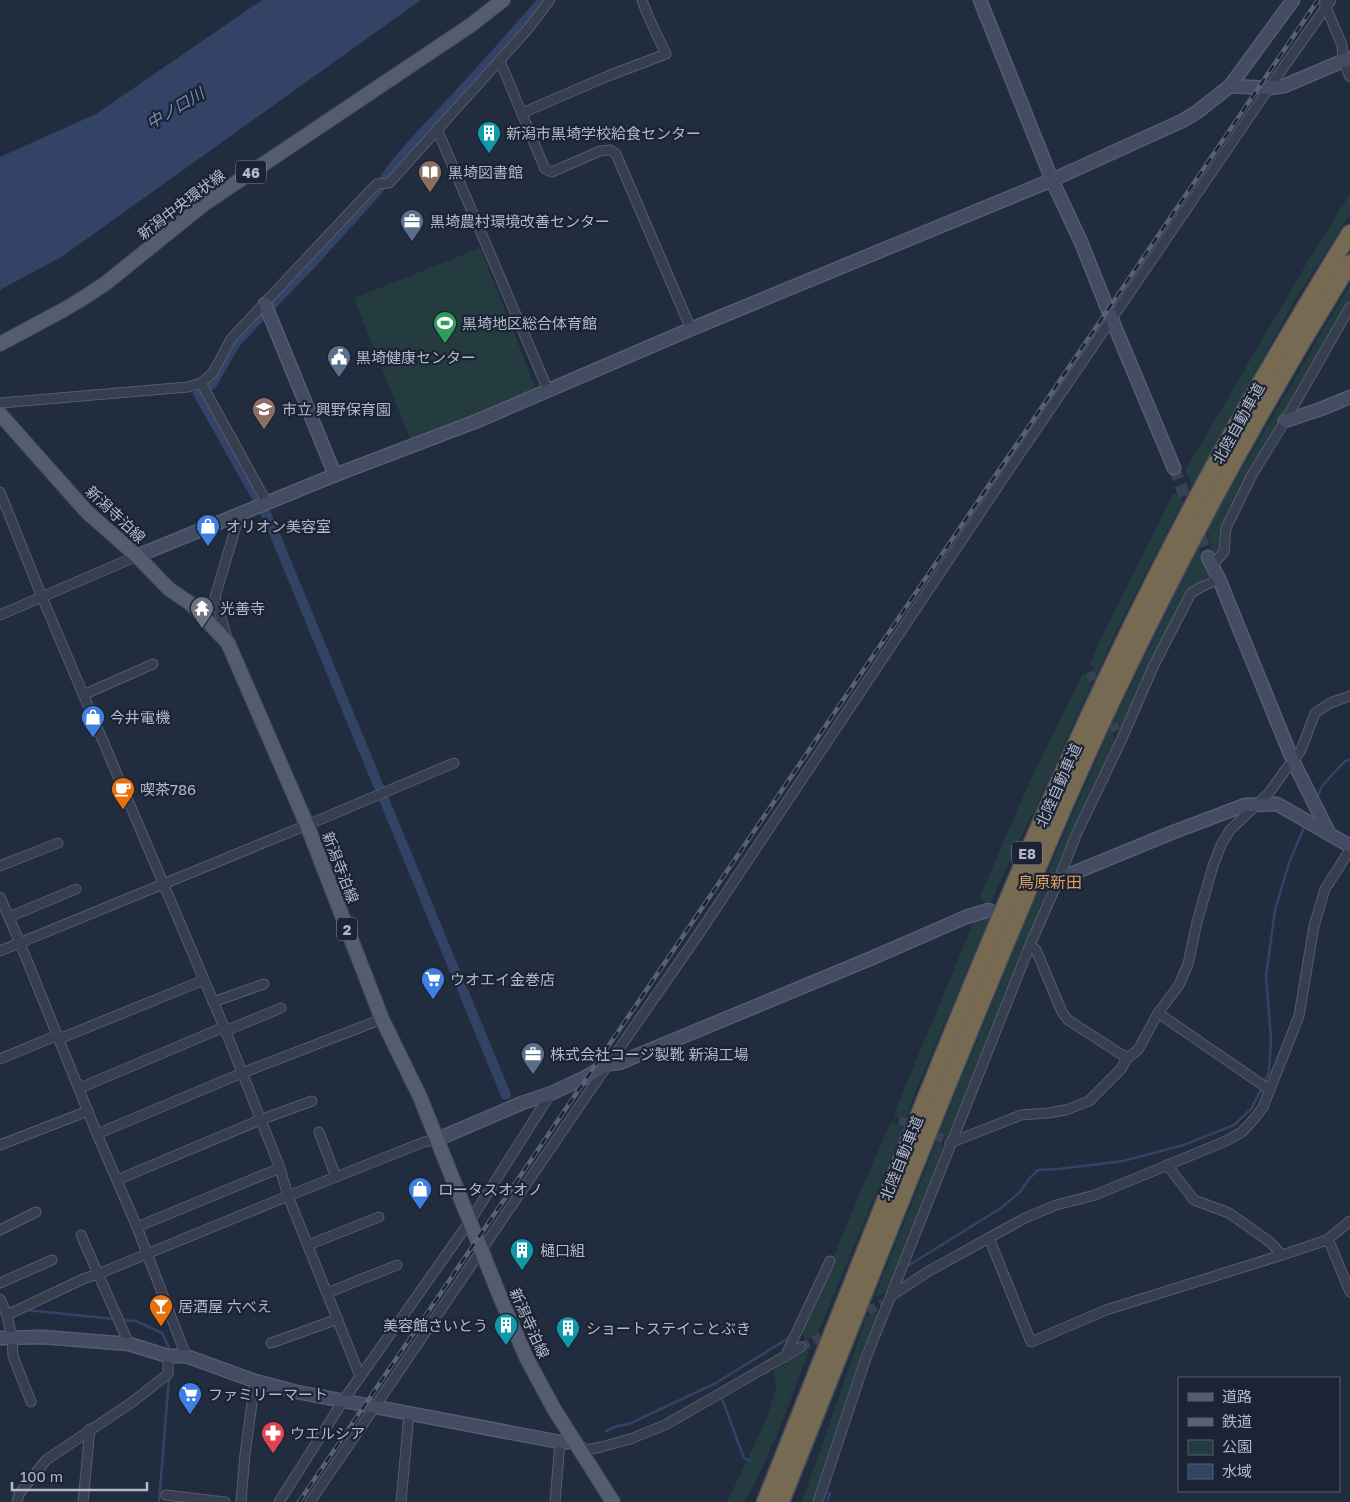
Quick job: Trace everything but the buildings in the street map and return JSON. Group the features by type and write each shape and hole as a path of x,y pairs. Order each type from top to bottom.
{"highway":[{"name":"北陸自動車道","path":"765,1502 973,982 1074,748 1142,604 1185,520 1270,366 1350,234"},
{"name":"北陸自動車道","path":"781,1502 961,1052 1099,730 1153,616 1236,457 1350,263"}],"main road":[{"name":"新潟中央環状線","path":"0,344 65,310 99,287 204,204 471,25 503,0"},
{"name":"新潟寺泊線","path":"0,414 87,512 137,556 169,589 191,604 228,643 307,825 382,1019 420,1097 527,1359 554,1409 613,1502"}],"street":[{"path":"0,403 188,387 201,383 213,373 231,339 377,184 391,181 527,30 550,0"},
{"path":"522,113 608,76 666,54 642,0"},
{"path":"980,0 1052,180 1081,242 1174,468"},
{"path":"0,614 335,475 477,421 691,329 1052,180 1182,121 1197,112 1230,86 1293,0"},
{"path":"1327,2 1347,60 1350,77"},
{"path":"310,1502 707,922 1008,471 1327,2"},
{"path":"500,60 545,169 552,172 600,152 610,150 616,154 691,329"},
{"path":"1230,86 1268,88 1284,86 1347,60"},
{"path":"437,129 548,390"},
{"path":"265,304 335,475"},
{"path":"1330,833 1293,762 1210,561 1224,552 1226,528 1236,505 1350,307"},
{"path":"201,383 267,503"},
{"path":"1285,421 1350,397"},
{"path":"0,492 42,597 164,883 242,1073 280,1168 288,1196 360,1376"},
{"path":"228,643 214,597 237,523 235,517"},
{"path":"818,1502 866,1358 891,1296 946,1141 1059,879 1076,835 1120,743 1154,665 1191,593 1201,586 1219,579"},
{"path":"83,695 153,664"},
{"path":"946,1141 1021,1115 1066,1110 1090,1101 1121,1069 1127,1058 1138,1050 1158,1013 1179,985 1188,964 1197,922 1213,866 1221,845 1230,830 1269,793 1293,762 1301,750 1315,713 1330,703 1350,696"},
{"path":"0,951 454,763"},
{"path":"1046,882 1059,879 1245,805 1277,804 1350,846"},
{"path":"0,866 58,843"},
{"path":"883,1303 929,1271 1025,1218 1095,1195 1226,1141 1242,1132 1263,1107 1299,1016 1314,926 1325,889 1350,850"},
{"path":"9,917 76,889"},
{"path":"0,897 137,1227 186,1356"},
{"path":"7,1314 83,1279 424,1142 438,1140 522,1103 552,1093 608,1064 619,1063 966,917 989,910"},
{"path":"1030,945 1036,950 1062,1012 1068,1020 1127,1058"},
{"path":"0,1059 204,980"},
{"path":"213,1002 264,984"},
{"path":"80,1088 224,1029 281,1008"},
{"path":"1158,1013 1270,1090"},
{"path":"97,1134 242,1073 382,1019"},
{"path":"279,1502 360,1376 470,1221 552,1093"},
{"path":"117,1180 260,1120 312,1101"},
{"path":"0,1145 88,1110"},
{"path":"319,1132 336,1177"},
{"path":"1167,1165 1194,1200 1229,1213 1270,1242 1282,1256"},
{"path":"137,1227 280,1168"},
{"path":"0,1230 36,1212"},
{"path":"308,1245 379,1217"},
{"path":"989,1238 1031,1342 1106,1310 1282,1256 1327,1240 1350,1221"},
{"path":"81,1235 129,1344"},
{"path":"1327,1240 1350,1292"},
{"path":"0,1283 52,1260"},
{"path":"785,1357 830,1261"},
{"path":"327,1292 397,1265"},
{"path":"0,1299 7,1314 6,1338 31,1402"},
{"path":"271,1343 338,1319"},
{"path":"6,1338 42,1337 129,1344 168,1356 186,1356 255,1380 297,1392 560,1442 575,1442 587,1450 601,1448 630,1439 666,1425 801,1347"},
{"path":"17,1502 19,1494 46,1460 131,1403 168,1374 168,1356"},
{"path":"241,1502 244,1454 255,1380"},
{"path":"401,1502 409,1414"},
{"path":"83,1502 90,1429"},
{"path":"555,1502 560,1442"},
{"path":"166,1495 225,1502"}],"green space":[{"path":"1350,194 1350,214 1294,302 1192,486 1185,471 1305,266"},
{"name":"黒埼地区総合体育館","path":"480,248 537,391 411,441 354,298"},
{"path":"1350,284 1350,302 1249,472 1222,527 1221,546 1217,553 1213,555 1207,529"},
{"path":"1173,494 1178,494 1182,503 1116,632 1097,674 1090,664"},
{"path":"1199,548 1210,574 1189,591 1121,734 1114,720"},
{"path":"1088,674 1092,683 992,901 986,903 982,901 981,894 1026,790 1082,675"},
{"path":"1110,729 1116,741 1057,873 1044,880"},
{"path":"1041,888 1046,892 1047,901 949,1139 939,1134 1033,903"},
{"path":"981,916 989,919 917,1088 905,1121 895,1116 895,1111 975,919"},
{"path":"890,1124 896,1124 903,1129 817,1335 806,1340 802,1333"},
{"path":"937,1141 944,1146 889,1290 874,1298"},
{"path":"880,1312 815,1502 802,1502 867,1316"},
{"path":"809,1349 780,1427 754,1484 744,1502 727,1502 765,1423 776,1388 774,1370"}],"water":[{"name":"中ノ口川","path":"262,0 421,0 63,256 0,290 0,157 96,114"}],"waterway":[{"path":"506,1095 268,518 198,393 212,384 236,342 313,262 378,190 384,179 409,147 543,0"},
{"path":"1317,797 1322,786 1345,761 1350,760"},
{"path":"1264,1083 1269,1072 1271,1039 1266,976 1275,910 1289,863 1305,825"},
{"path":"906,1267 1001,1208 1020,1192 1038,1170 1123,1161 1184,1145 1234,1125 1251,1109 1262,1088"},
{"path":"26,1310 115,1319"},
{"path":"121,1320 136,1321 162,1333 169,1352"},
{"path":"606,1431 617,1426 629,1424 716,1383 790,1337"},
{"path":"159,1502 169,1378"},
{"path":"721,1396 744,1458 750,1461"},
{"path":"827,1502 830,1493"}],"tunnel":[{"path":"1174,468 1208,557"},
{"path":"1090,672 1099,692"},
{"path":"1107,711 1116,731"},
{"path":"899,1120 943,1139"},
{"path":"856,1317 883,1303"},
{"path":"801,1347 832,1331"}],"railway":[{"path":"299,1502 1318,0"}],"place":[{"name":"新潟市黒埼学校給食センター","path":"489,154"},
{"name":"黒埼図書館","path":"430,193"},
{"name":"黒埼農村環境改善センター","path":"412,242"},
{"name":"黒埼地区総合体育館","path":"445,344"},
{"name":"黒埼健康センター","path":"339,378"},
{"name":"市立 興野保育園","path":"264,430"},
{"name":"オリオン美容室","path":"208,547"},
{"name":"光善寺","path":"202,629"},
{"name":"今井電機","path":"93,738"},
{"name":"喫茶786","path":"123,810"},
{"name":"ウオエイ金巻店","path":"433,1000"},
{"name":"株式会社コージ製靴 新潟工場","path":"533,1075"},
{"name":"ロータスオオノ","path":"420,1210"},
{"name":"樋口組","path":"522,1271"},
{"name":"居酒屋 六べえ","path":"161,1327"},
{"name":"美容館さいとう","path":"506,1346"},
{"name":"ショートステイことぶき","path":"568,1349"},
{"name":"ファミリーマート","path":"190,1415"},
{"name":"ウエルシア","path":"273,1454"}],"district":[{"name":"鳥原新田","path":"1050,882"}]}
